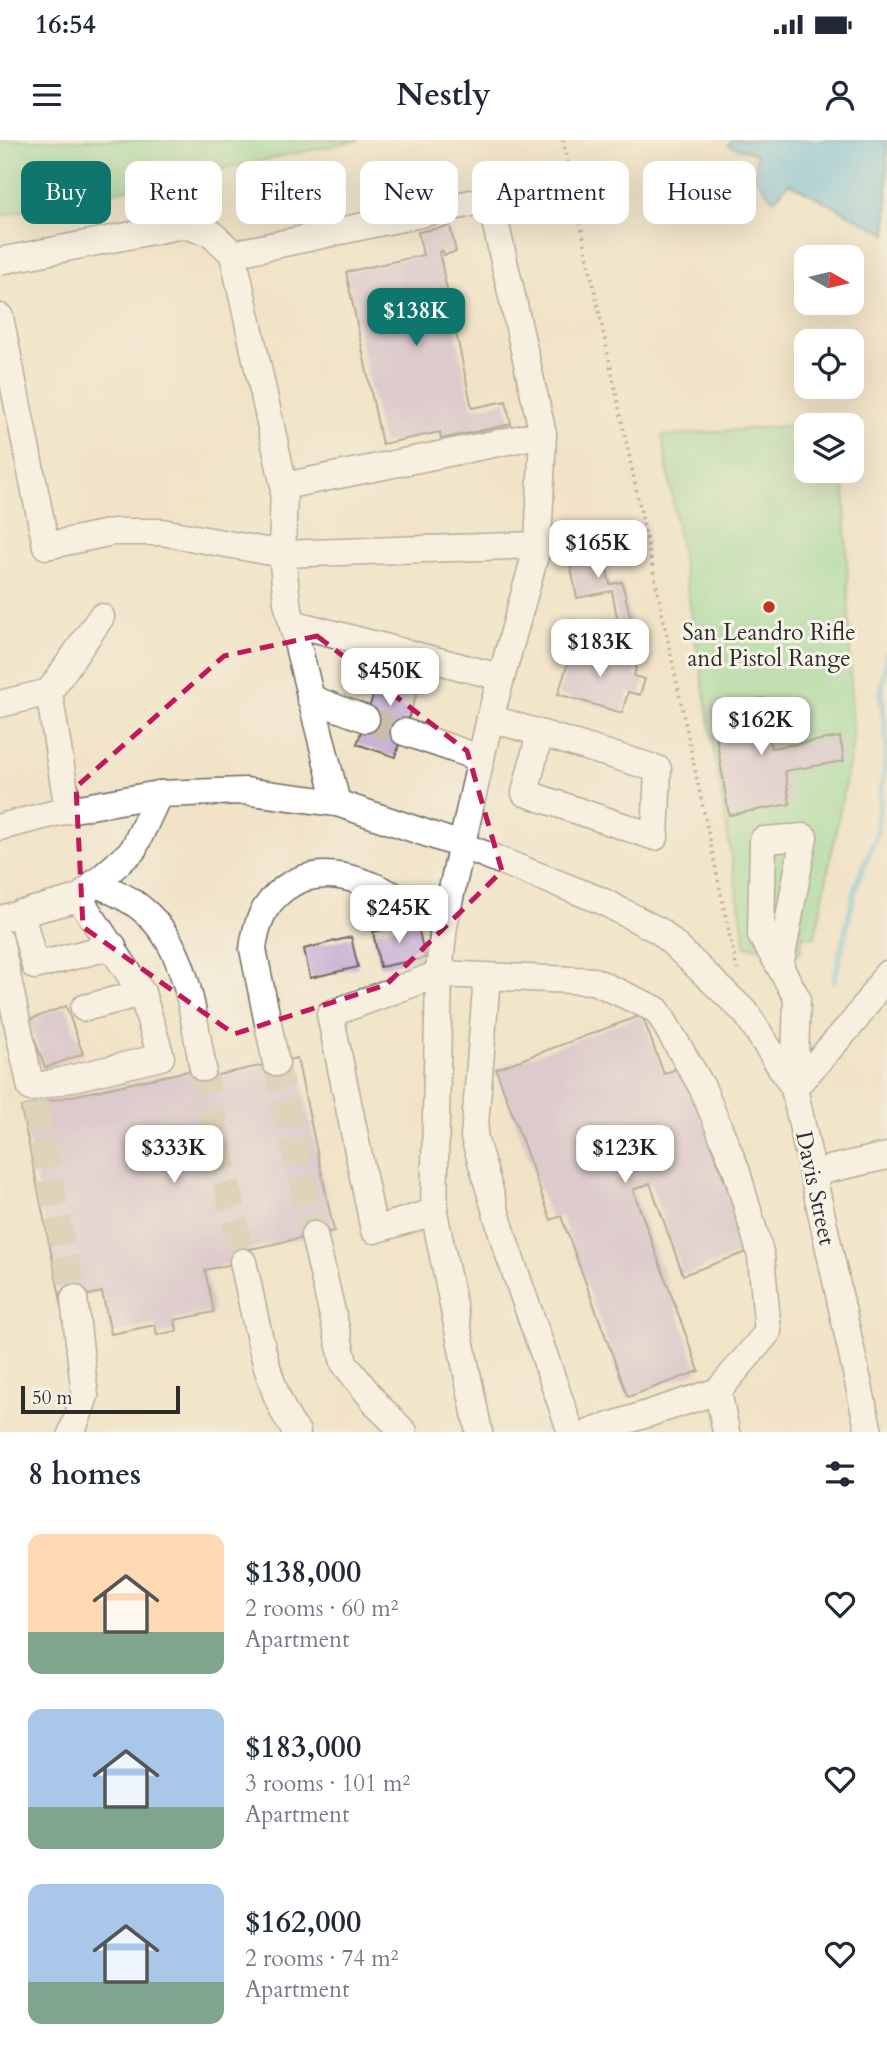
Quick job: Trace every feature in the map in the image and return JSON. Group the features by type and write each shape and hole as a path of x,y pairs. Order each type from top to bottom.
{"street":[{"path":"233,254 490,199 543,434 538,545 480,758 444,925 439,974 434,1212 479,1432"},
{"path":"0,261 183,225 211,233 233,254 284,486 282,554 292,623 337,803"},
{"path":"0,317 46,546 113,532 162,532 282,554 538,545"},
{"path":"284,486 543,434"},
{"path":"68,810 50,692 100,617"},
{"path":"292,623 500,677"},
{"path":"0,704 50,692"},
{"path":"310,698 366,719"},
{"path":"490,718 540,733 659,769 655,837 525,793 540,733"},
{"path":"404,732 480,758"},
{"path":"0,827 68,810 159,794 244,791 337,803 461,845 602,901 661,932 746,1013 794,1088"},
{"path":"113,946 35,966 10,916 87,890 133,850 159,794"},
{"path":"276,1063 253,949 255,930 264,908 278,893 305,877 347,877 376,887 444,925"},
{"path":"0,941 33,1096 161,1057 142,993 113,946 87,890"},
{"path":"87,890 135,903 162,929 183,967 203,1068"},
{"path":"780,967 797,998 794,1088"},
{"path":"434,1212 374,1230 330,1014 439,974 594,981 657,1010 702,1087 736,1169 761,1256 768,1332 718,1391 591,1432"},
{"path":"794,1088 855,1020 887,974"},
{"path":"487,977 474,1137 505,1242 571,1432"},
{"path":"84,1008 142,993"},
{"name":"Davis Street","path":"794,1088 869,1432"},
{"path":"812,1173 887,1156"},
{"path":"314,1235 344,1363 379,1407 404,1432"},
{"path":"243,1262 269,1371 288,1422 297,1432"},
{"path":"72,1432 85,1396 74,1298"},
{"path":"718,1391 726,1432"}],"path":[{"path":"563,140 738,976"}],"highlighted area":[{"path":"317,636 467,751 502,871 386,985 234,1034 83,927 76,787 224,656"}],"green space":[{"path":"0,140 359,140 260,161 236,161 236,166 222,169 222,161 125,161 125,190 111,193 111,161 21,161 21,212 0,216"},
{"name":"San Leandro Rifle and Pistol Range","path":"794,425 794,483 844,483 853,743 815,938 803,935 800,953 746,946 662,436"}],"water":[{"path":"732,140 887,140 887,234 789,183 774,200 756,179 756,154 728,145"}],"building":[{"path":"450,226 456,252 444,255 443,251 439,252 472,408 506,401 511,424 441,439 440,432 382,444 346,272 423,255 418,232"},
{"path":"602,546 610,584 622,582 632,624 619,627 612,591 577,598 568,553"},
{"path":"574,644 637,664 634,676 645,679 640,695 628,692 622,713 558,694"},
{"path":"385,660 424,673 395,757 357,744"},
{"path":"763,698 771,748 840,737 844,761 785,771 790,804 729,815 711,706"},
{"path":"417,922 425,958 380,967 373,932"},
{"path":"351,937 358,967 310,978 304,949"},
{"path":"66,1006 83,1054 45,1068 28,1020"},
{"path":"642,1015 664,1074 683,1066 750,1251 683,1275 650,1183 633,1190 699,1371 628,1397 561,1216 551,1220 496,1069"},
{"path":"297,1058 334,1231 250,1249 252,1260 205,1270 214,1312 175,1320 177,1331 157,1335 155,1325 111,1334 102,1292 61,1301 21,1107 211,1066 213,1076"}],"waterway":[{"path":"834,981 856,885 876,836 887,746 881,692 887,654"}],"tunnel":[{"path":"366,719 404,732"},
{"path":"276,1063 314,1235"},
{"path":"203,1068 243,1262"},
{"path":"34,1104 74,1298"}],"place":[{"name":"San Leandro Rifle and Pistol Range","path":"769,607"}]}
